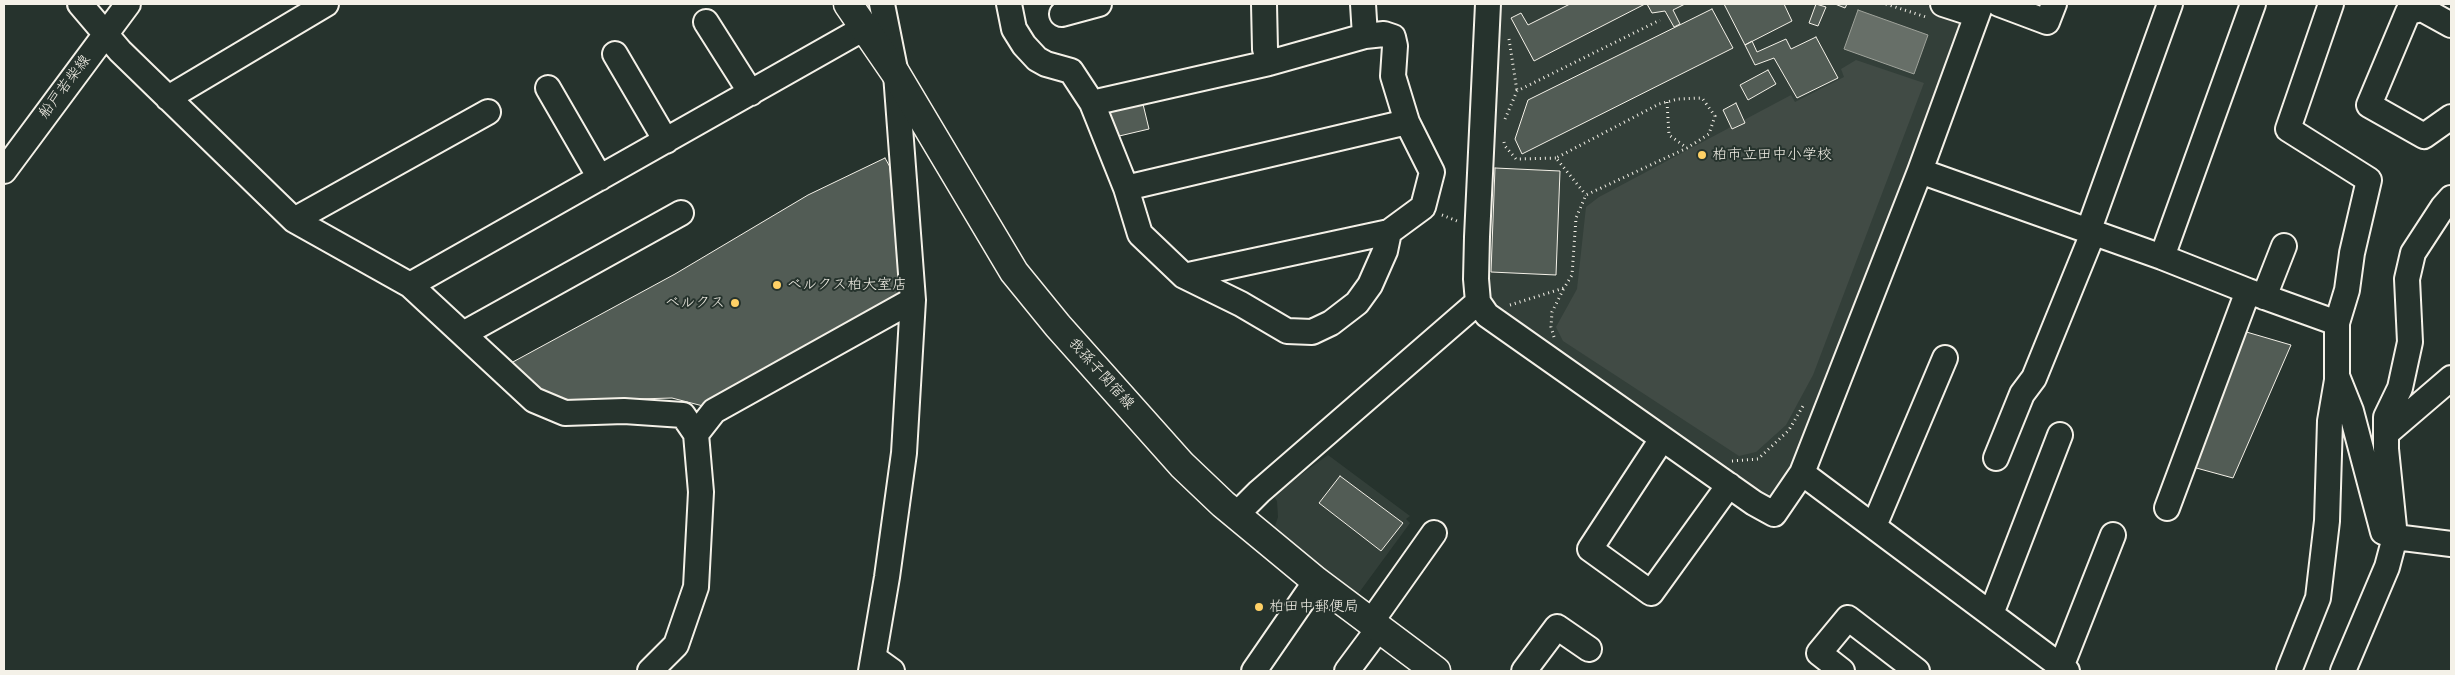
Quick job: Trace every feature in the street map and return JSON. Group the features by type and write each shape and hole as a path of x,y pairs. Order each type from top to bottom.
{"main road":[{"name":"我孫子関宿線","path":"848,4 866,27 896,74 1014,272 1058,326 1182,465 1236,515 1316,581 1436,671"}],"street":[{"path":"80,4 104,35 294,220 410,285 534,400 565,413 624,411 683,414 696,434 701,492 696,587 676,645 650,671"},
{"name":"船戸若柴線","path":"4,171 11,145 128,4"},
{"path":"168,98 326,4"},
{"path":"879,667 904,453 913,300 896,74 882,4"},
{"path":"1010,4 1014,30 1024,45 1037,59 1046,64 1071,71 1092,103 1126,188 1140,234 1184,276 1242,304 1287,331 1312,332 1331,324 1357,303 1370,285 1385,251 1389,232"},
{"path":"1062,14 1100,4"},
{"path":"1264,4 1265,49 1269,63"},
{"path":"1363,4 1365,36"},
{"path":"1488,4 1476,279 1483,308 1662,439 1774,514 1802,473 1920,172 1979,9 1936,11"},
{"path":"1999,4 2047,22 2054,4"},
{"path":"1996,458 2022,394 2034,378 2091,233 2170,4"},
{"path":"2162,257 2253,4"},
{"path":"2289,671 2318,598 2327,521 2330,421 2337,375 2337,323 2347,290 2352,253 2369,180 2288,129 2331,4"},
{"path":"2451,25 2424,6 2408,12 2369,105 2424,136 2451,117"},
{"path":"706,22 751,93"},
{"path":"410,285 866,27"},
{"path":"1092,103 1269,63 1365,36 1384,34 1393,37 1395,46 1393,76 1406,122 1432,172 1423,207 1389,232 1184,276"},
{"path":"615,54 666,140"},
{"path":"548,88 600,178"},
{"path":"294,220 488,112"},
{"path":"1126,188 1406,122"},
{"path":"1920,172 2162,257 2337,323"},
{"path":"2343,671 2387,567 2395,537 2386,417 2400,388 2410,342 2407,279 2413,253 2451,198"},
{"path":"463,334 681,213"},
{"path":"2167,508 2256,294 2284,246"},
{"path":"696,434 714,411 913,300"},
{"path":"1236,515 1259,492 1483,308"},
{"path":"1874,526 1944,358"},
{"path":"2337,375 2351,410 2382,532 2395,537 2451,544"},
{"path":"2387,433 2451,378"},
{"path":"1991,614 2060,435"},
{"path":"1662,439 1590,549 1651,593 1729,485"},
{"path":"1802,473 2064,669 2113,535"},
{"path":"1347,671 1434,533"},
{"path":"1254,671 1316,581"},
{"path":"1842,671 1818,652 1848,618 1917,671"},
{"path":"1524,671 1557,627 1589,649"}],"path":[{"path":"1886,4 1936,11"},
{"path":"1517,90 1660,20"},
{"path":"1502,128 1517,90 1508,34"},
{"path":"1503,137 1505,146 1516,159 1556,158 1678,98 1702,98 1715,116 1709,134 1687,148 1586,194 1576,218 1572,275 1552,312 1551,326 1557,345"},
{"path":"1667,102 1669,135 1687,148"},
{"path":"1556,158 1586,194"},
{"path":"1483,308 1490,311 1564,288"},
{"path":"1727,458 1734,461 1758,459 1789,430 1808,399"}],"shaded area":[{"name":"柏市立田中小学校","path":"1495,4 1924,4 1962,17 1964,31 1796,465 1774,498 1762,499 1517,331 1486,299"},
{"path":"1858,10 1928,35 1914,74 1844,49"},
{"path":"1856,60 1924,83 1813,375 1786,425 1756,452 1739,456 1563,341 1556,327 1577,289 1586,207 1599,197 1791,95 1795,102 1844,77 1841,69"},
{"path":"1328,455 1410,516 1406,519 1410,523 1358,594 1274,529 1278,517 1277,501 1273,495"}],"building":[{"path":"1570,4 1645,4 1534,61 1511,18 1521,13 1528,25"},
{"path":"1647,4 1685,4 1673,10 1680,24 1674,27 1665,11 1652,13"},
{"path":"1724,4 1784,4 1792,21 1745,45"},
{"path":"1816,4 1826,7 1818,26 1809,23"},
{"path":"1835,4 1847,4 1845,8"},
{"path":"1712,9 1733,48 1522,154 1515,139 1528,100"},
{"path":"1816,37 1838,78 1797,98 1774,58 1755,65 1745,45 1752,41 1757,52 1786,39 1791,49"},
{"path":"1768,70 1776,84 1748,100 1740,85"},
{"path":"1142,100 1149,129 1115,137 1109,107"},
{"path":"1736,103 1745,123 1732,129 1723,110"},
{"name":"ベルクス柏大室店","path":"885,158 890,167 900,296 703,406 672,398 568,401 546,395 511,363 675,274 808,195"},
{"path":"1495,168 1560,171 1556,275 1491,272"},
{"path":"2243,331 2291,345 2233,478 2189,466"},
{"path":"1340,476 1403,523 1381,551 1319,503"}],"place":[{"name":"柏市立田中小学校","path":"1702,155"},
{"name":"ベルクス柏大室店","path":"777,285"},
{"name":"ベルクス","path":"735,303"},
{"name":"柏田中郵便局","path":"1259,607"}]}
